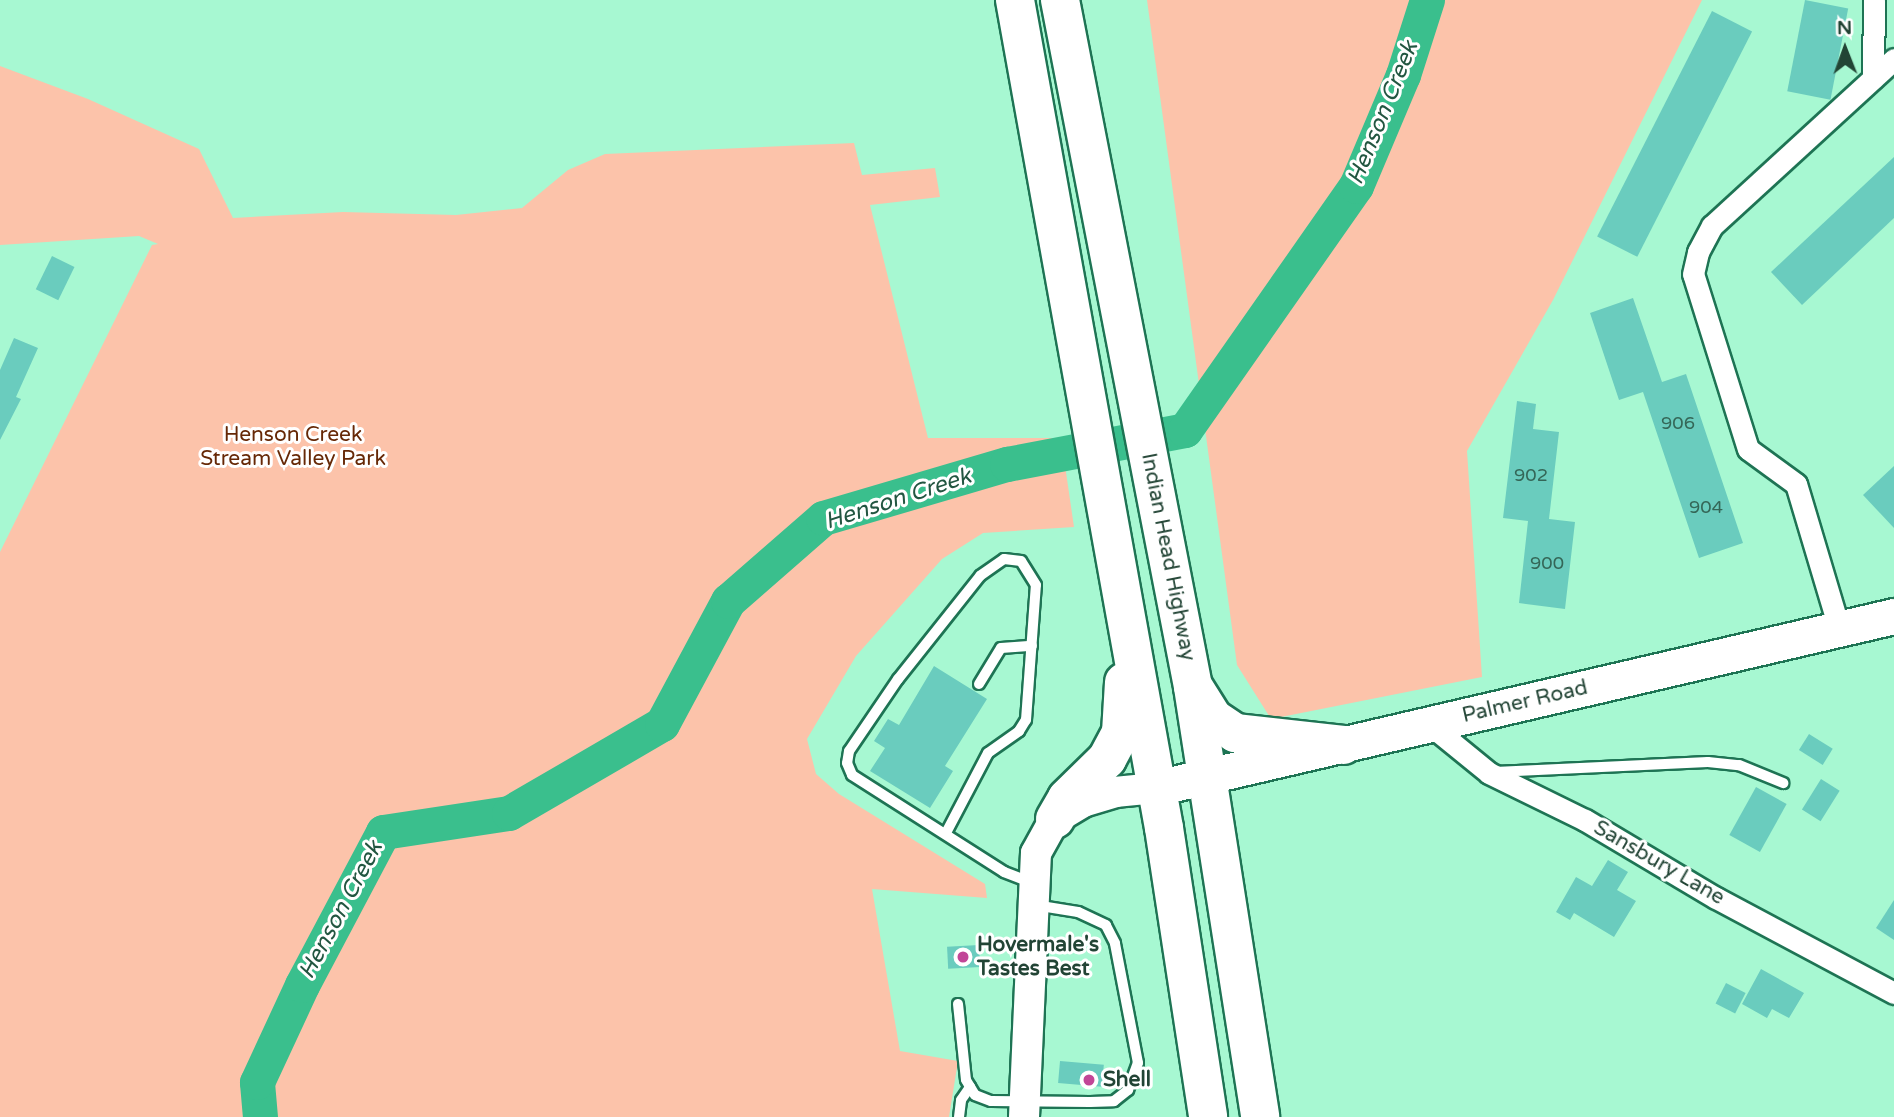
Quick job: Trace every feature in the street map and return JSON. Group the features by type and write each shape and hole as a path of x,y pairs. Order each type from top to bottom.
{"highway":[{"path":"1015,0 1156,788 1208,1117"},
{"name":"Indian Head Highway","path":"1060,0 1194,687 1260,1117"},
{"path":"1055,819 1067,798 1107,759 1121,733 1124,603"},
{"path":"1194,687 1213,718 1235,733 1343,745"}],"main road":[{"name":"Palmer Road","path":"1156,788 1894,616"},
{"path":"1024,1108 1036,853 1055,819 1083,802 1115,792 1156,788"}],"street":[{"path":"1873,78 1874,0"},
{"path":"1839,628 1797,484 1748,449 1693,274 1698,252 1712,226 1894,59"},
{"name":"Sansbury Lane","path":"1429,724 1489,773 1585,820 1716,898 1894,993"}],"lane":[{"path":"947,831 988,753 1019,731 1026,720 1036,585 1031,571 1021,561 1004,559 991,564 898,679 849,751 852,775 947,831 1032,894 1106,925 1115,943 1138,1063 1128,1090 1114,1101 1024,1108 975,1095 970,1087 958,1004"},
{"path":"979,684 1001,648 1032,646"},
{"path":"1489,773 1708,762 1740,765 1783,783"},
{"path":"959,1117 961,1100 970,1087"}],"green space":[{"path":"1147,0 1702,0 1553,300 1467,451 1482,677 1271,719 1237,665"},
{"name":"Henson Creek Stream Valley Park","path":"0,66 88,99 199,149 233,218 343,212 456,215 522,208 568,170 605,154 854,143 862,175 935,168 940,197 870,205 928,438 1061,438 1074,527 983,533 942,559 856,656 807,739 816,774 839,794 985,884 987,898 872,889 900,1051 958,1061 949,1117 0,1117 0,552 152,245 158,244 139,236 0,245"}],"building":[{"path":"1805,0 1848,8 1830,100 1787,91"},
{"path":"1712,11 1752,31 1637,257 1597,236"},
{"path":"1894,157 1894,218 1802,305 1771,272"},
{"path":"52,256 74,267 58,300 36,289"},
{"path":"1633,298 1662,382 1686,374 1743,543 1699,558 1643,392 1619,400 1590,313"},
{"path":"14,338 38,348 16,397 21,399 0,440 0,370"},
{"path":"1517,401 1536,404 1533,429 1559,432 1549,519 1575,522 1565,609 1519,603 1528,521 1503,518"},
{"path":"1894,466 1894,528 1863,495"},
{"path":"934,666 987,699 945,766 953,771 930,808 870,771 885,748 874,741 888,719 899,725"},
{"path":"1809,734 1833,749 1823,765 1799,750"},
{"path":"1821,779 1840,791 1821,821 1802,810"},
{"path":"1756,787 1787,804 1760,852 1729,835"},
{"path":"1608,860 1628,872 1617,890 1636,901 1614,937 1574,913 1570,920 1556,912 1576,877 1592,886"},
{"path":"1894,900 1894,940 1876,928"},
{"name":"Hovermale's Tastes Best","path":"979,945 980,967 948,969 947,947"},
{"path":"1761,969 1804,993 1789,1018 1772,1009 1767,1018 1742,1004"},
{"path":"1726,983 1746,993 1735,1013 1716,1003"},
{"path":"1060,1061 1104,1065 1102,1087 1058,1083"}],"waterway":[{"name":"Henson Creek","path":"260,1117 257,1082 302,985 383,832 509,813 662,724 728,601 823,518 1007,464 1185,430 1356,186 1403,75 1427,0"}],"place":[{"name":"Hovermale's Tastes Best","path":"963,957"},
{"name":"Shell","path":"1089,1080"}]}
